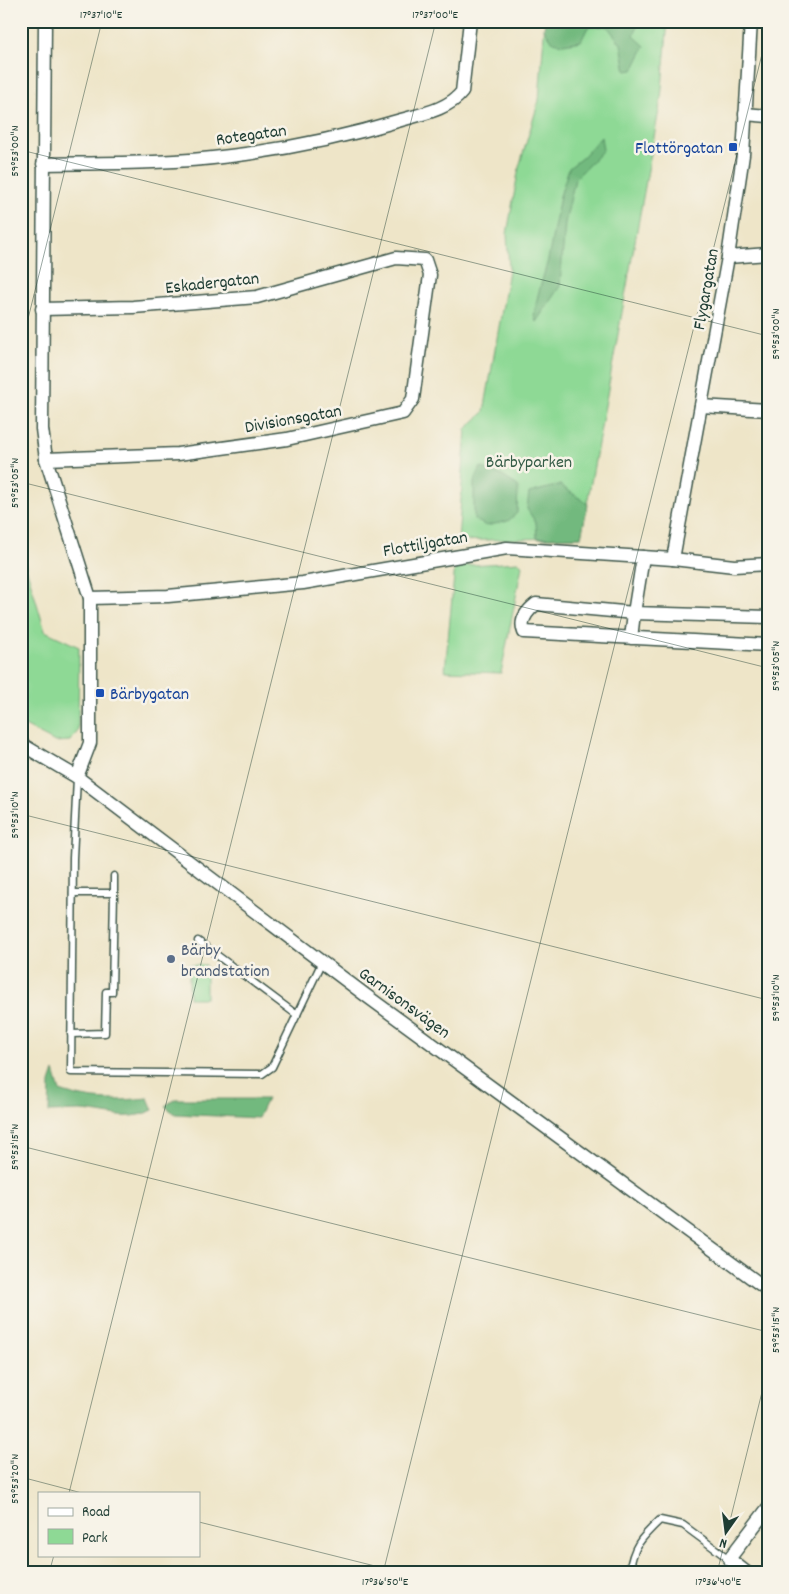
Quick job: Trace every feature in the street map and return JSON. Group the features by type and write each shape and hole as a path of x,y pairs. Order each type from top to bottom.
{"street":[{"path":"45,21 42,428 46,459 90,598 90,743 77,777"},
{"name":"Rotegatan","path":"43,164 149,162 230,156 314,142 372,129 440,108 456,99 462,92 470,21"},
{"name":"Flygargatan","path":"673,559 728,257 744,155 751,21"},
{"path":"745,114 768,116"},
{"path":"728,257 768,254"},
{"name":"Eskadergatan","path":"42,309 133,308 257,297 396,258 425,260 430,275"},
{"name":"Divisionsgatan","path":"46,459 178,454 287,439 402,413 412,399 430,275"},
{"path":"701,406 768,410"},
{"name":"Flottiljgatan","path":"90,598 168,596 303,583 507,548 673,559 734,566 768,564"},
{"path":"631,638 643,557"},
{"path":"768,617 634,613 536,604 526,612 521,626 524,632 768,645"},
{"name":"Garnisonsvägen","path":"21,744 77,777 322,962 768,1290"},
{"path":"747,1573 729,1559 768,1508"}],"lane":[{"path":"77,777 73,893 71,1072 262,1074 272,1067 322,962"},
{"path":"71,1034 105,1033 106,992 112,992 114,876"},
{"path":"73,893 114,893"},
{"path":"198,941 297,1015"},
{"path":"629,1573 632,1555 640,1538 660,1520 682,1525 729,1559"}],"green space":[{"name":"Bärbyparken","path":"545,21 668,21 661,99 581,537 458,541 466,429 484,412 509,270 507,234 519,167 539,100"},
{"path":"545,21 639,21 634,36 645,46 633,70 626,71 621,44 607,26 588,27 581,41 563,44 553,42 544,29"},
{"path":"601,137 603,150 575,179 565,223 560,286 536,322 534,314 538,295 548,260 560,196 569,168 583,157"},
{"path":"481,467 502,476 518,486 517,513 508,521 486,526 474,519 474,482"},
{"path":"560,485 588,504 581,537 537,538 536,523 527,509 529,493"},
{"path":"21,550 45,631 79,647 78,731 70,741 55,742 21,724"},
{"path":"519,562 522,566 501,673 445,671 455,566"},
{"path":"189,965 206,965 206,998 189,998"},
{"path":"54,1071 60,1091 72,1095 104,1100 148,1098 153,1110 134,1116 116,1116 80,1111 49,1112 50,1083"},
{"path":"175,1099 267,1099 258,1118 175,1114 165,1106"}],"place":[{"name":"Flottörgatan","path":"733,147"},
{"name":"Bärbygatan","path":"100,693"},
{"name":"Bärby brandstation","path":"171,959"}]}
